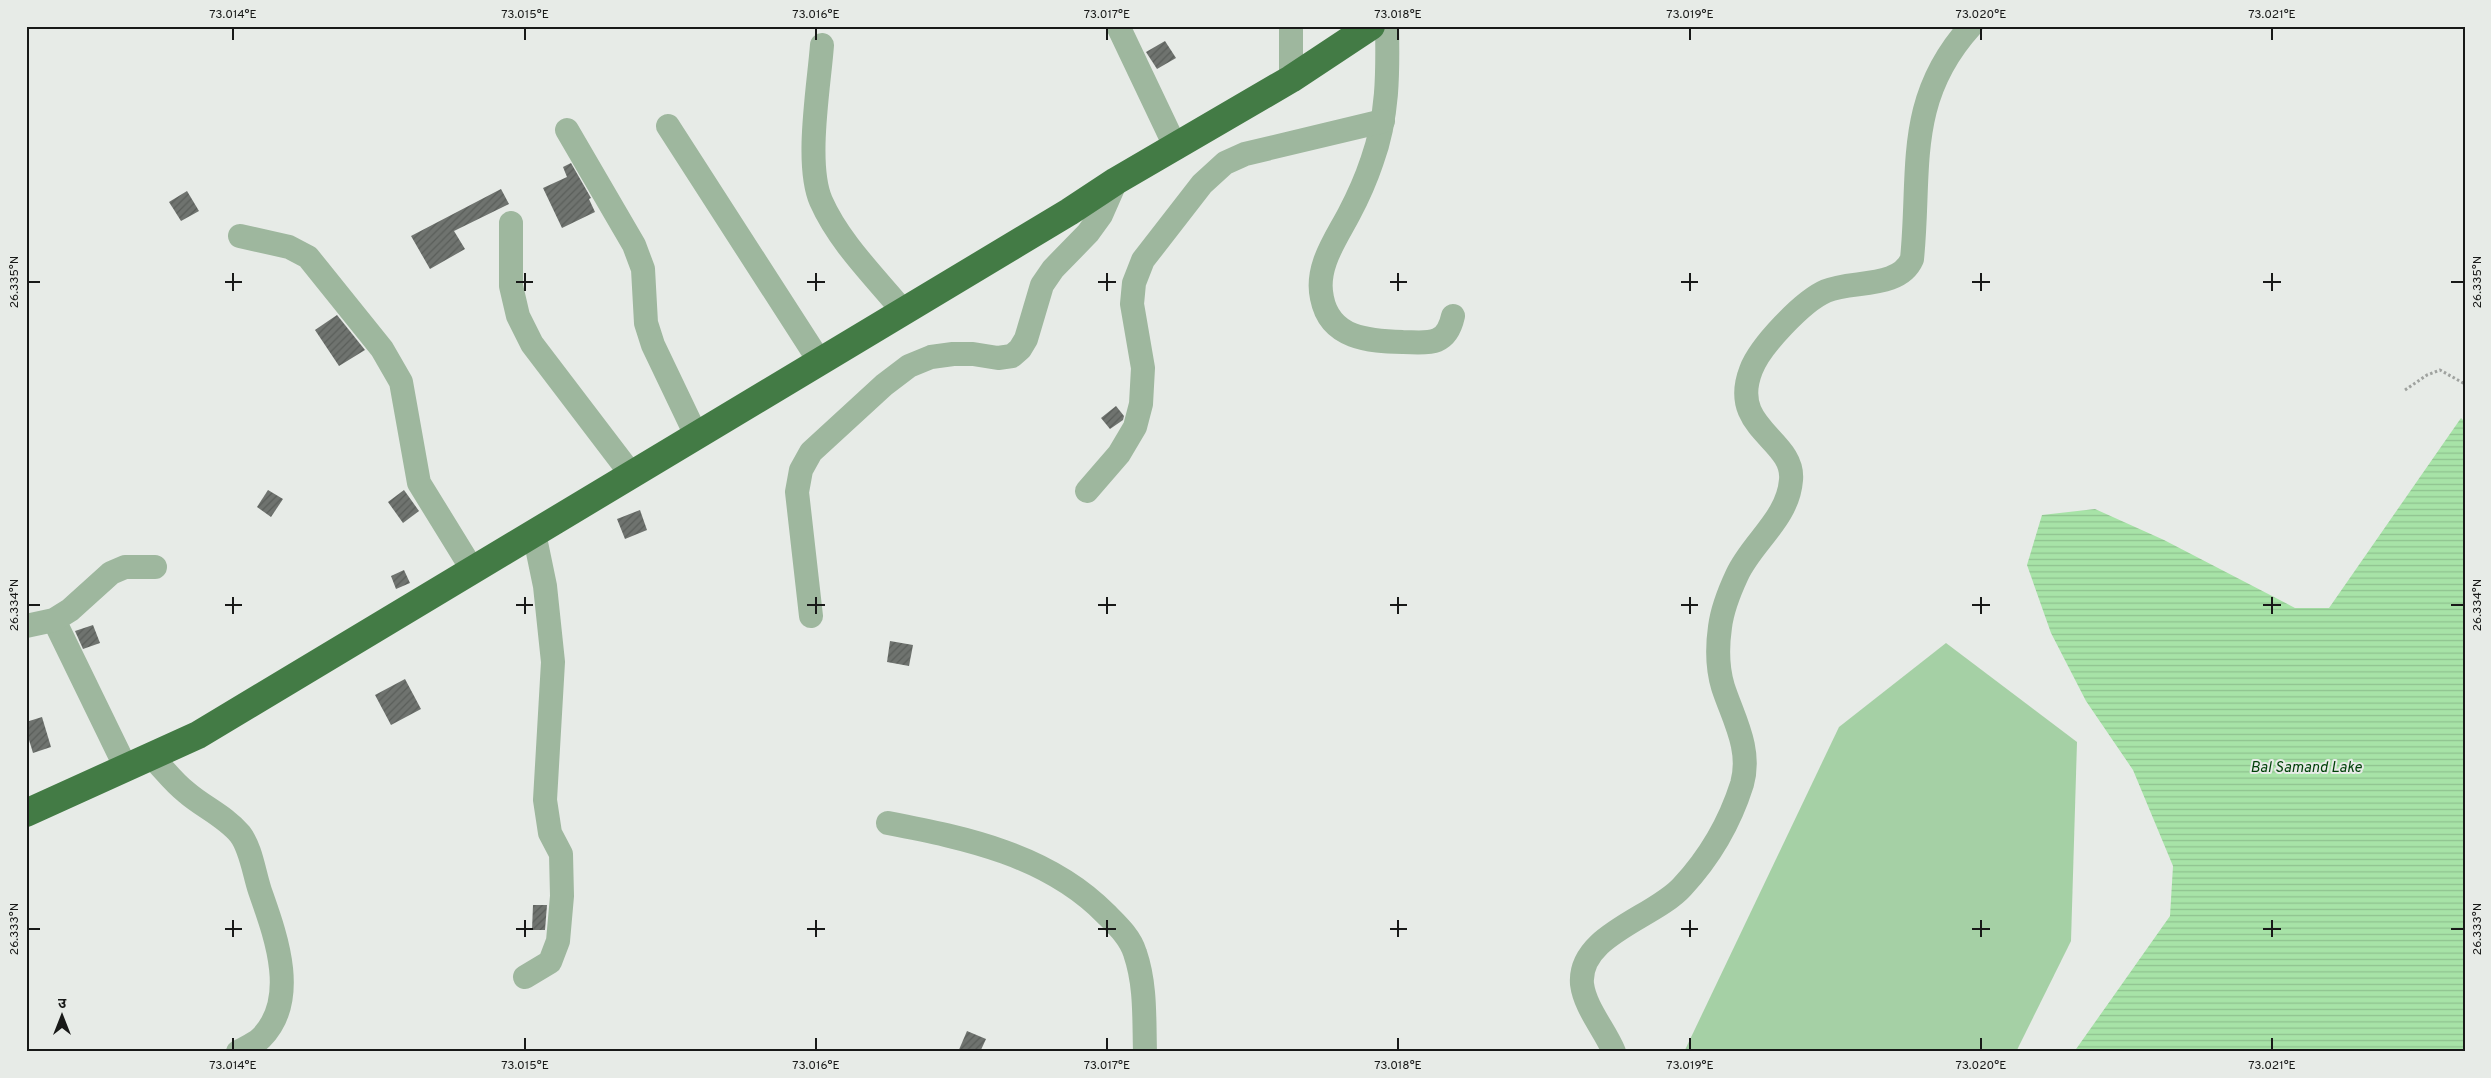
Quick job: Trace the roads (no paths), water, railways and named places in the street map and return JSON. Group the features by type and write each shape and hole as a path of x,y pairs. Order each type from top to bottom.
{"highway":[{"path":"26,812 198,735 696,435 766,396 903,311 1070,212 1116,181 1176,148 1291,79 1371,26"}],"street":[{"path":"1118,26 1176,148"},
{"path":"1291,26 1291,79"},
{"path":"1387,26 1388,88 1383,121 1372,161 1349,213 1329,249 1322,278 1322,298 1329,319 1347,334 1369,341 1427,342 1438,340 1450,328 1452,316"},
{"path":"1614,1052 1591,1007 1582,984 1584,964 1594,947 1662,903 1681,888 1726,825 1743,781 1744,746 1722,686 1717,656 1720,624 1737,574 1777,519 1787,498 1791,480 1790,466 1750,414 1744,391 1751,368 1773,338 1803,308 1826,291 1895,276 1908,270 1914,246 1917,148 1923,112 1931,86 1958,40 1971,26"},
{"path":"822,46 814,170 820,200 837,230 903,311"},
{"path":"1087,490 1119,454 1135,427 1141,404 1143,368 1132,304 1134,283 1143,260 1202,184 1225,163 1245,154 1383,121"},
{"path":"668,126 820,362"},
{"path":"567,130 634,245 643,269 646,323 653,345 696,435"},
{"path":"810,616 797,492 801,470 810,452 884,385 909,366 931,357 953,354 973,354 998,358 1012,356 1020,349 1026,339 1042,285 1053,270 1088,233 1101,215 1116,181"},
{"path":"510,223 510,286 518,316 532,344 631,474"},
{"path":"240,236 289,248 308,258 382,349 401,382 419,484 472,569"},
{"path":"525,977 550,962 558,940 562,896 561,854 550,833 546,800 553,662 545,586 534,533"},
{"path":"26,626 54,620 86,598 111,573 125,567 155,567"},
{"path":"54,620 126,768"},
{"path":"152,757 186,792 226,820 241,835 277,940 281,968 278,1004 273,1020 260,1038 238,1052"},
{"path":"888,823 960,837 1011,855 1043,868 1090,898 1127,935 1135,953 1143,984 1145,1052"}],"water":[{"name":"Bal Samand Lake","path":"2461,418 2465,422 2465,1052 2074,1052 2170,916 2173,866 2133,770 2086,701 2051,633 2027,565 2042,515 2095,509 2164,540 2295,608 2329,608"}]}
